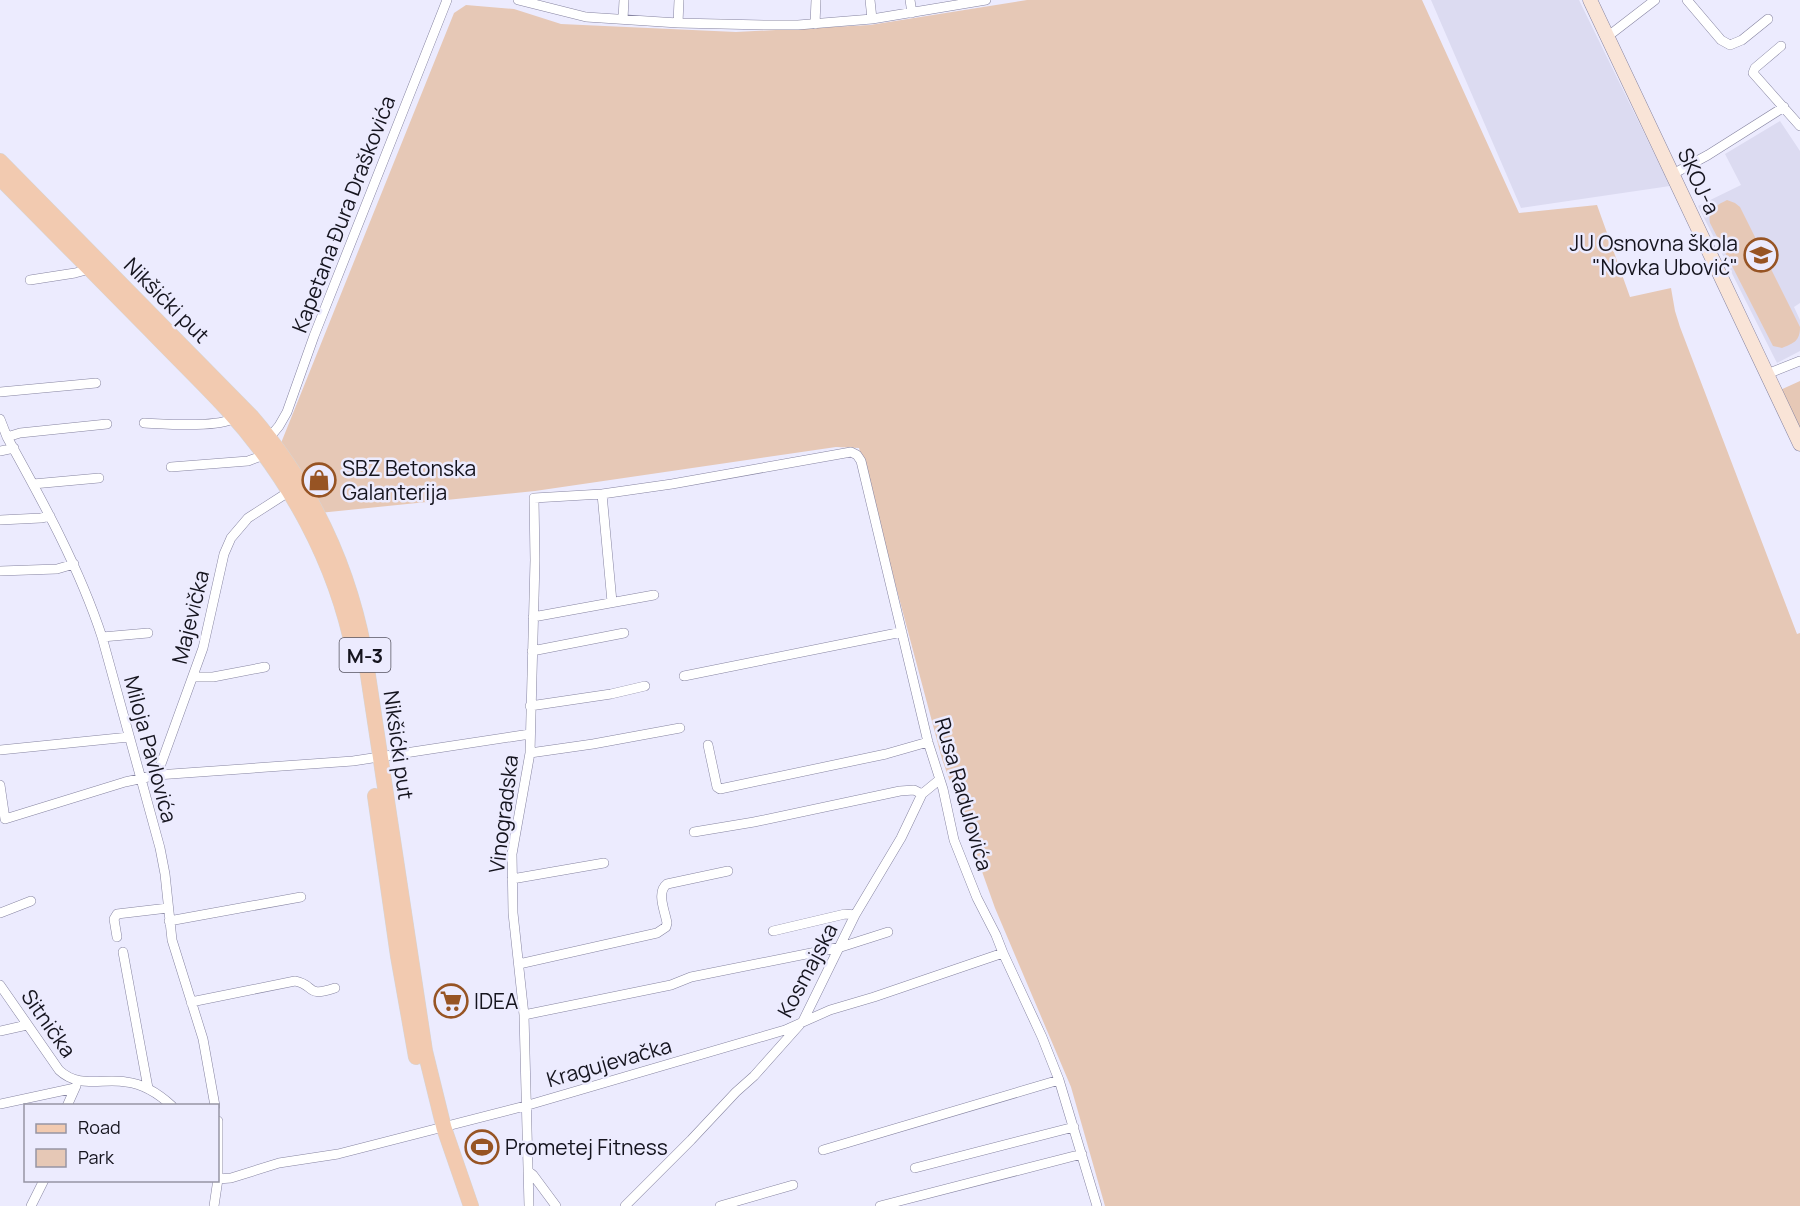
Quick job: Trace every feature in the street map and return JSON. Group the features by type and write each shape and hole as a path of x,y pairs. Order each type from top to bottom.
{"main road":[{"name":"SKOJ-a","path":"1590,0 1800,444"},
{"name":"Nikšićki put","path":"0,161 40,210 220,384 269,438 307,493 328,535 343,572 362,641 374,758 440,1129 471,1206"},
{"name":"M-3","path":"0,178 40,210"},
{"path":"40,210 90,269 235,418 290,491 323,554 349,632 374,758"},
{"path":"440,1129 462,1206"}],"street":[{"name":"Kapetana Đura Draškovića","path":"269,438 287,412 314,336 447,0"},
{"path":"518,0 578,16 678,23 765,25 815,24 872,19 986,0"},
{"path":"623,19 624,0"},
{"path":"678,23 679,0"},
{"path":"815,24 816,0"},
{"path":"870,0 872,19"},
{"path":"910,0 912,13"},
{"path":"1607,37 1655,0"},
{"path":"1687,0 1721,40 1730,45 1742,40 1768,19"},
{"path":"1781,46 1755,68 1753,73 1800,126"},
{"path":"1673,174 1708,155 1784,107"},
{"path":"30,280 90,269"},
{"path":"1767,375 1800,361"},
{"path":"0,392 96,383"},
{"path":"144,423 220,423 235,418"},
{"name":"Miloja Pavlovića","path":"0,419 7,437 74,564 93,609 165,874 174,948 207,1058 215,1104"},
{"path":"7,437 20,433 107,424"},
{"path":"0,451 14,448"},
{"name":"Rusa Radulovića","path":"602,494 851,452 857,455 861,461 928,742 960,855 1059,1080 1097,1206"},
{"path":"171,467 248,461 264,455"},
{"path":"33,484 99,478"},
{"name":"Majevička","path":"157,775 194,677 203,648 224,554 231,538 248,518 290,491"},
{"path":"602,494 612,602"},
{"name":"Vinogradska","path":"529,1206 524,1015 513,913 512,854 530,753 534,498 602,494"},
{"path":"0,520 41,519 50,516"},
{"path":"0,571 57,569 74,564"},
{"path":"533,617 654,595"},
{"path":"684,676 902,632"},
{"path":"102,638 148,633"},
{"path":"532,651 624,633"},
{"path":"194,677 213,677 265,668"},
{"path":"530,706 611,694 645,686"},
{"path":"530,753 602,743 680,728"},
{"path":"0,785 3,820 157,775 374,758 530,734"},
{"path":"0,750 129,737"},
{"path":"708,745 717,787 720,789 886,754 928,742"},
{"name":"Kosmajska","path":"625,1206 754,1076 803,1021 855,915 901,837 922,794 939,780"},
{"path":"694,832 754,822 900,791 914,790 922,794"},
{"path":"512,879 604,863"},
{"path":"519,964 657,933 666,927 667,923 661,893 663,887 667,884 729,871"},
{"path":"169,921 302,897"},
{"path":"0,913 31,901"},
{"path":"117,937 114,919 117,914 168,908"},
{"path":"773,931 848,914 855,915"},
{"path":"524,1015 671,985 691,977 840,947 888,932"},
{"path":"123,952 148,1088"},
{"name":"Kragujevačka","path":"219,1179 231,1178 279,1163 338,1154 525,1106 785,1030 830,1010 1003,953"},
{"path":"191,1002 295,981 319,993 335,988"},
{"name":"Sitnička","path":"0,985 59,1070 77,1085 128,1082 148,1088 169,1104"},
{"path":"0,1031 27,1024"},
{"path":"823,1150 1059,1080"},
{"path":"0,1104 77,1085"},
{"path":"68,1104 77,1085"},
{"path":"915,1168 1074,1127"},
{"path":"880,1206 1082,1154"},
{"path":"528,1171 556,1206"},
{"path":"31,1206 43,1182"},
{"path":"214,1206 218,1182"},
{"path":"720,1206 793,1185"}],"shaded area":[{"path":"1431,0 1579,0 1670,186 1521,208"},
{"name":"JU Osnovna škola \"Novka Ubović\"","path":"1780,121 1800,151 1800,303 1794,307 1800,320 1800,351 1777,363 1698,206 1741,185 1725,154"}],"green space":[{"path":"1027,0 1422,0 1519,213 1597,205 1630,297 1671,288 1680,327 1797,634 1800,633 1800,1206 1105,1206 1071,1087 995,908 942,759 859,448 836,447 535,491 319,513 277,453 454,13 466,5 514,9 561,24 736,32 870,25"},
{"path":"1727,200 1740,207 1800,327 1796,341 1790,345 1782,348 1773,346 1710,223 1711,211"},
{"path":"1800,381 1800,436 1778,391"}],"place":[{"name":"JU Osnovna škola \"Novka Ubović\"","path":"1761,255"},
{"name":"SBZ Betonska Galanterija","path":"319,480"},
{"name":"IDEA","path":"451,1001"},
{"name":"Prometej Fitness","path":"482,1147"}]}
